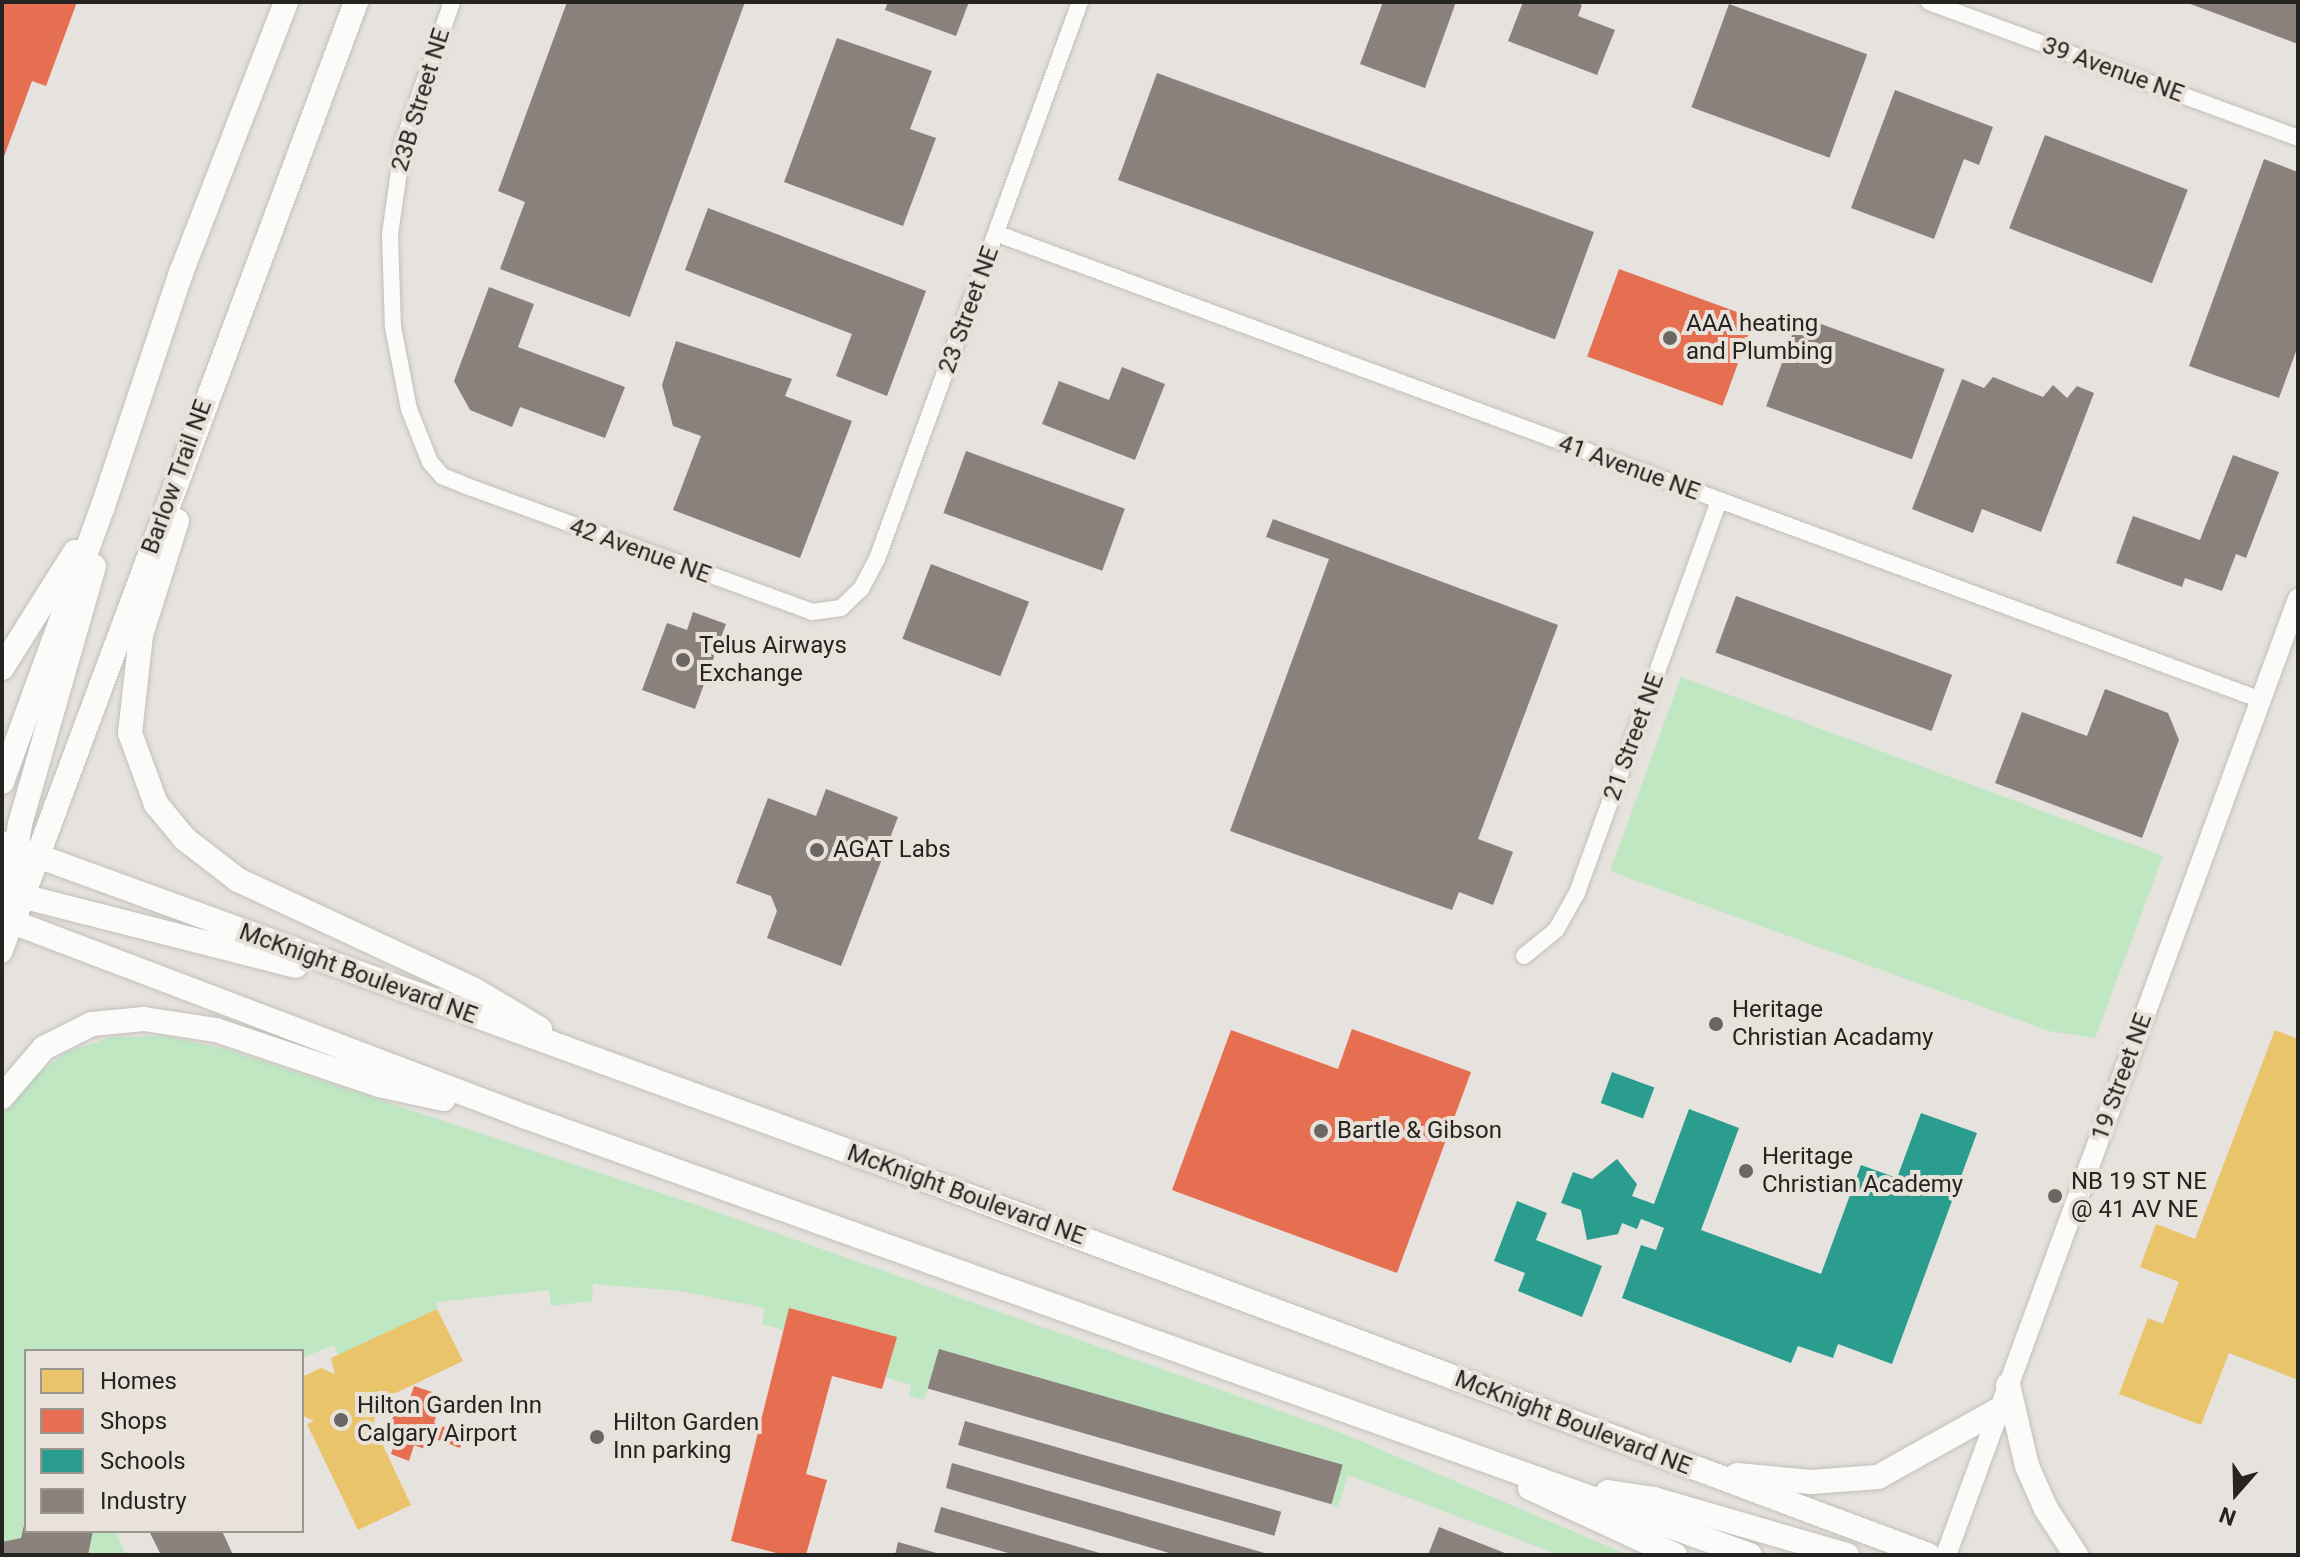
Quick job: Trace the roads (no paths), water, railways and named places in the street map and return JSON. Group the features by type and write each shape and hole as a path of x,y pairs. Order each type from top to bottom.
{"main road":[{"path":"2,782 103,506 181,273 286,2"},
{"name":"Barlow Trail NE","path":"8,920 10,893 38,856 356,2"},
{"path":"196,425 193,471 141,635 130,733 156,804 185,839 238,880 473,989 583,1054"},
{"path":"2,668 103,506"},
{"path":"103,506 92,583 7,854 10,893 426,1000"},
{"path":"7,854 38,856"},
{"name":"McKnight Boulevard NE","path":"38,856 426,1000 583,1054 1928,1555"},
{"path":"8,920 526,1117 1750,1555"},
{"path":"2,1097 44,1048 92,1024 144,1019 216,1030 379,1085 526,1117"},
{"path":"2008,1385 2027,1466 2054,1524 2076,1555"},
{"path":"1706,1472 1811,1482 1878,1477 1998,1410"},
{"path":"1465,1452 1556,1502 1675,1555"},
{"path":"1558,1485 1654,1499 1847,1555"}],"street":[{"name":"23B Street NE","path":"442,476 420,445 409,409 388,279 394,193 403,143 452,2"},
{"name":"23 Street NE","path":"841,608 861,589 877,559 1080,2"},
{"name":"39 Avenue NE","path":"1929,2 2298,138"},
{"name":"41 Avenue NE","path":"998,234 2261,700"},
{"name":"42 Avenue NE","path":"442,476 776,602 812,612 841,608"},
{"name":"21 Street NE","path":"1524,956 1556,930 1577,893 1719,501"},
{"name":"19 Street NE","path":"1946,1555 2298,599"},
{"name":"Barlow Trail NE","path":"2,953 8,920"}],"place":[{"name":"AAA heating and Plumbing","path":"1670,338"},
{"name":"Telus Airways Exchange","path":"683,660"},
{"name":"AGAT Labs","path":"817,850"},
{"name":"Heritage Christian Acadamy","path":"1716,1024"},
{"name":"Bartle & Gibson","path":"1321,1131"},
{"name":"Heritage Christian Academy","path":"1746,1171"},
{"name":"NB 19 ST NE @ 41 AV NE","path":"2055,1196"},
{"name":"Hilton Garden Inn Calgary Airport","path":"341,1420"},
{"name":"Hilton Garden Inn parking","path":"597,1437"}]}
